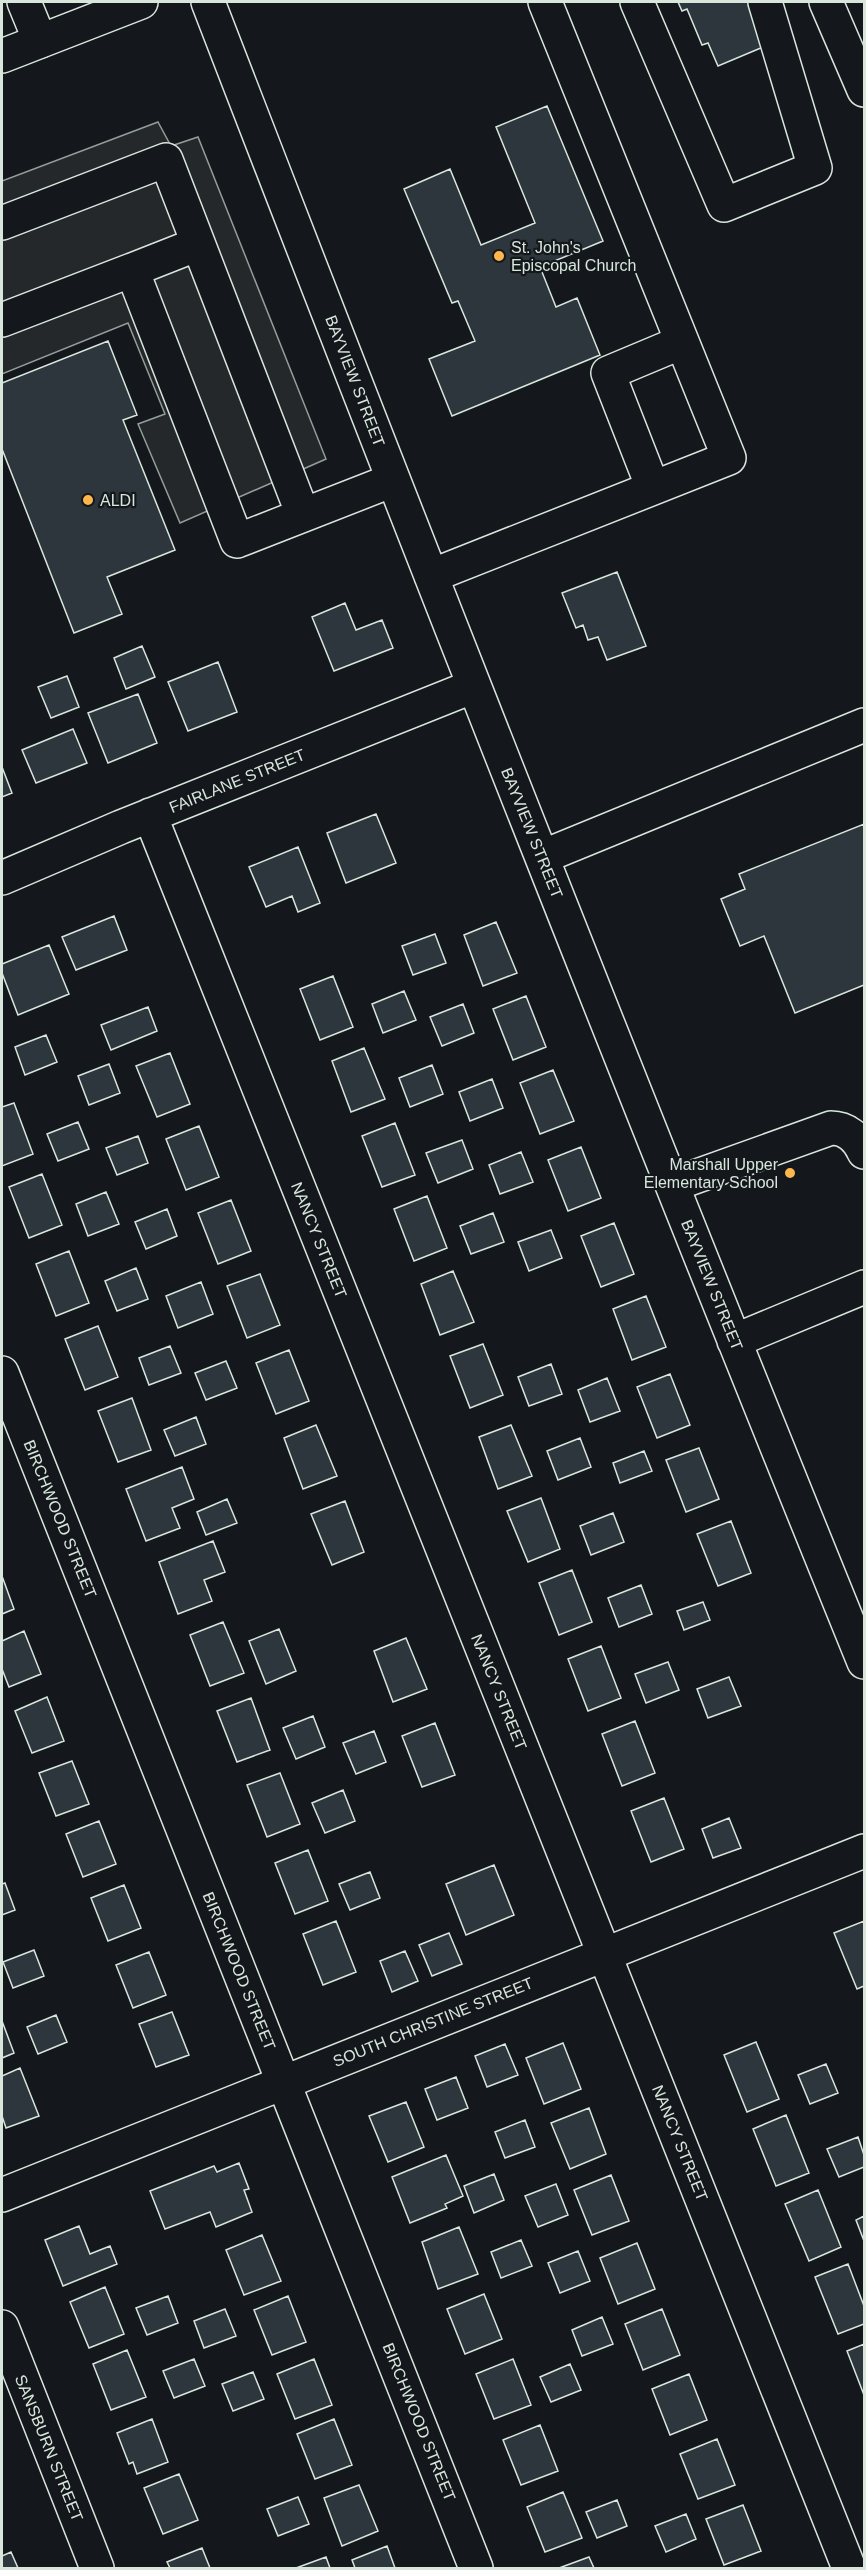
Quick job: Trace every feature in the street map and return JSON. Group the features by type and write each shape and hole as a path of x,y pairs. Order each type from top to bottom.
{"street":[{"path":"24,2 40,41"},
{"path":"2,56 141,2"},
{"name":"BAYVIEW STREET","path":"208,2 474,686 864,1662"},
{"path":"431,576 729,458 545,2"},
{"path":"637,2 724,205 815,168 765,2"},
{"path":"826,2 864,90"},
{"path":"2,223 166,160 303,515"},
{"path":"2,320 198,244"},
{"path":"132,270 237,541 393,480"},
{"path":"653,488 608,374 682,342"},
{"name":"FAIRLANE STREET","path":"2,878 150,815 474,686"},
{"path":"542,857 864,725"},
{"name":"NANCY STREET","path":"150,815 849,2568"},
{"path":"672,1185 831,1128 840,1128 852,1135 864,1152"},
{"path":"734,1341 864,1287"},
{"name":"BIRCHWOOD STREET","path":"2,1373 476,2568"},
{"name":"SOUTH CHRISTINE STREET","path":"2,2195 864,1851"},
{"name":"SANSBURN STREET","path":"2,2327 97,2568"}],"shaded area":[{"path":"158,122 171,146 198,137 326,459 180,523 138,424 165,414 128,323 2,374 2,181"}],"building":[{"path":"678,2 750,2 768,45 718,66 708,43 702,45 687,9 682,11"},
{"name":"St. John's Episcopal Church","path":"547,106 603,241 540,267 556,307 577,298 600,355 452,416 429,359 475,341 458,301 452,303 404,189 450,169 481,245 535,223 496,127"},
{"name":"ALDI","path":"108,341 137,415 123,420 175,550 107,577 122,614 74,633 2,449 2,383"},
{"path":"617,572 646,646 607,660 598,637 588,640 583,625 576,628 562,593"},
{"path":"345,603 356,630 382,620 393,648 334,671 312,617"},
{"path":"142,646 155,677 126,689 114,658"},
{"path":"218,662 237,712 188,731 168,682"},
{"path":"67,676 79,707 51,718 38,687"},
{"path":"138,694 157,743 108,763 88,713"},
{"path":"73,729 87,763 36,783 22,750"},
{"path":"2,767 12,793 2,797"},
{"path":"376,814 396,863 346,883 327,833"},
{"path":"864,824 864,985 795,1013 764,936 740,946 721,899 745,889 739,874"},
{"path":"298,847 320,903 298,912 292,896 266,907 249,867"},
{"path":"114,916 127,950 76,970 62,937"},
{"path":"496,922 517,973 483,986 464,935"},
{"path":"435,934 446,963 413,975 402,946"},
{"path":"49,945 69,994 18,1015 2,973 2,964"},
{"path":"333,976 353,1027 320,1040 300,989"},
{"path":"404,991 416,1020 383,1033 372,1004"},
{"path":"526,996 546,1047 513,1060 493,1009"},
{"path":"463,1004 474,1033 442,1046 430,1017"},
{"path":"148,1007 157,1031 111,1050 101,1025"},
{"path":"46,1035 57,1062 25,1075 15,1047"},
{"path":"364,1048 385,1099 351,1112 332,1061"},
{"path":"170,1053 190,1104 157,1117 136,1066"},
{"path":"109,1064 120,1093 89,1105 78,1076"},
{"path":"432,1065 443,1094 410,1107 399,1078"},
{"path":"553,1070 574,1121 540,1134 520,1083"},
{"path":"492,1079 503,1108 470,1121 459,1092"},
{"path":"14,1103 33,1154 2,1166 2,1107"},
{"path":"78,1122 89,1149 58,1161 47,1134"},
{"path":"395,1123 415,1175 382,1187 362,1136"},
{"path":"199,1126 219,1177 186,1190 166,1139"},
{"path":"138,1136 148,1163 117,1175 106,1148"},
{"path":"462,1140 473,1169 438,1183 426,1153"},
{"path":"581,1147 601,1198 568,1211 548,1160"},
{"path":"521,1152 533,1182 500,1194 489,1165"},
{"path":"42,1174 62,1225 29,1238 9,1187"},
{"path":"106,1192 119,1224 88,1236 76,1204"},
{"path":"427,1196 447,1248 414,1261 394,1209"},
{"path":"231,1200 251,1251 218,1264 198,1213"},
{"path":"167,1209 177,1236 146,1249 135,1222"},
{"path":"493,1213 504,1242 471,1254 460,1226"},
{"path":"614,1223 634,1274 601,1287 581,1236"},
{"path":"551,1230 562,1258 529,1271 518,1242"},
{"path":"69,1251 89,1303 56,1316 36,1264"},
{"path":"136,1268 148,1299 117,1311 105,1281"},
{"path":"453,1271 474,1322 440,1335 421,1284"},
{"path":"260,1274 280,1325 247,1338 227,1286"},
{"path":"201,1282 213,1314 178,1328 166,1296"},
{"path":"646,1296 666,1347 632,1360 613,1309"},
{"path":"98,1326 118,1377 85,1390 65,1339"},
{"path":"483,1344 503,1395 470,1408 450,1356"},
{"path":"170,1346 181,1373 149,1385 139,1358"},
{"path":"289,1350 309,1401 276,1414 256,1363"},
{"path":"226,1361 237,1388 206,1400 195,1373"},
{"path":"551,1364 562,1394 529,1406 518,1377"},
{"path":"670,1374 690,1425 657,1438 637,1387"},
{"path":"607,1378 620,1411 590,1422 578,1390"},
{"path":"132,1398 151,1450 118,1462 98,1411"},
{"path":"196,1417 206,1444 175,1456 164,1430"},
{"path":"316,1425 337,1476 303,1489 284,1438"},
{"path":"511,1425 532,1476 498,1489 479,1437"},
{"path":"580,1438 591,1467 558,1480 547,1451"},
{"path":"699,1448 719,1499 686,1512 666,1460"},
{"path":"644,1451 652,1471 620,1483 613,1463"},
{"path":"182,1467 194,1499 172,1508 180,1528 146,1541 126,1489"},
{"path":"541,1498 560,1549 528,1562 507,1511"},
{"path":"227,1499 237,1523 206,1535 197,1512"},
{"path":"345,1501 364,1552 332,1565 311,1514"},
{"path":"613,1513 624,1542 591,1555 580,1526"},
{"path":"731,1521 751,1573 718,1586 697,1534"},
{"path":"213,1541 225,1572 204,1580 212,1601 178,1614 159,1562"},
{"path":"572,1570 592,1622 559,1635 539,1583"},
{"path":"2,1576 14,1609 2,1614"},
{"path":"641,1585 652,1614 619,1627 608,1598"},
{"path":"703,1602 710,1620 684,1630 677,1611"},
{"path":"223,1622 244,1673 210,1686 190,1635"},
{"path":"279,1629 296,1671 266,1684 249,1641"},
{"path":"24,1631 41,1674 9,1687 2,1669 2,1641"},
{"path":"406,1638 427,1689 393,1702 374,1651"},
{"path":"601,1646 621,1698 588,1711 568,1659"},
{"path":"668,1662 679,1690 646,1703 635,1674"},
{"path":"729,1677 741,1706 708,1718 697,1689"},
{"path":"47,1697 64,1741 32,1753 15,1711"},
{"path":"251,1698 270,1750 237,1762 217,1711"},
{"path":"313,1716 325,1747 296,1759 283,1728"},
{"path":"635,1721 655,1773 622,1786 602,1734"},
{"path":"435,1723 455,1775 422,1787 402,1736"},
{"path":"374,1731 386,1762 356,1774 343,1743"},
{"path":"72,1761 89,1804 56,1816 39,1773"},
{"path":"280,1773 300,1824 267,1837 247,1785"},
{"path":"343,1790 355,1821 325,1833 312,1803"},
{"path":"664,1798 684,1849 651,1862 631,1811"},
{"path":"729,1818 741,1848 713,1858 702,1829"},
{"path":"99,1821 116,1864 83,1877 66,1834"},
{"path":"308,1850 328,1901 295,1914 275,1863"},
{"path":"494,1865 514,1915 466,1935 446,1884"},
{"path":"370,1872 380,1898 350,1910 339,1884"},
{"path":"5,1883 15,1910 2,1915 2,1884"},
{"path":"124,1885 141,1928 108,1941 91,1898"},
{"path":"336,1921 356,1972 323,1985 303,1934"},
{"path":"864,1921 864,1986 857,1989 834,1933"},
{"path":"449,1933 462,1964 432,1976 419,1945"},
{"path":"34,1950 44,1976 13,1988 3,1962"},
{"path":"405,1951 418,1981 392,1992 380,1961"},
{"path":"149,1952 166,1995 133,2008 116,1965"},
{"path":"172,2012 189,2055 156,2067 139,2024"},
{"path":"56,2015 67,2042 38,2054 27,2027"},
{"path":"2,2021 14,2053 2,2058"},
{"path":"756,2042 779,2099 747,2112 724,2055"},
{"path":"563,2043 581,2089 544,2104 526,2058"},
{"path":"505,2044 518,2075 487,2087 475,2056"},
{"path":"826,2064 838,2093 810,2104 798,2075"},
{"path":"20,2068 39,2116 6,2128 2,2116 2,2076"},
{"path":"456,2077 468,2108 437,2120 425,2089"},
{"path":"406,2102 424,2147 388,2162 369,2116"},
{"path":"589,2108 606,2154 570,2169 551,2123"},
{"path":"786,2115 809,2173 776,2186 753,2129"},
{"path":"525,2120 535,2147 505,2158 495,2132"},
{"path":"858,2137 864,2155 864,2167 839,2177 827,2149"},
{"path":"446,2155 463,2196 445,2204 447,2208 410,2223 392,2177"},
{"path":"239,2163 249,2189 244,2190 252,2212 216,2227 210,2212 165,2229 150,2191 214,2166 217,2172"},
{"path":"494,2174 504,2200 474,2213 464,2186"},
{"path":"611,2175 629,2221 592,2235 574,2190"},
{"path":"556,2184 568,2215 538,2227 525,2196"},
{"path":"818,2190 841,2247 809,2261 785,2204"},
{"path":"864,2216 864,2241 856,2220"},
{"path":"79,2226 90,2254 110,2246 117,2264 63,2286 45,2240"},
{"path":"459,2227 478,2274 438,2289 422,2242"},
{"path":"262,2235 281,2281 244,2295 226,2250"},
{"path":"521,2240 532,2266 501,2278 491,2252"},
{"path":"637,2243 655,2289 618,2304 600,2258"},
{"path":"578,2251 590,2281 560,2293 548,2263"},
{"path":"848,2264 864,2306 864,2324 838,2334 815,2277"},
{"path":"105,2287 124,2334 89,2348 70,2302"},
{"path":"484,2294 502,2339 465,2354 447,2309"},
{"path":"168,2296 178,2323 147,2335 136,2308"},
{"path":"288,2296 306,2342 272,2355 254,2310"},
{"path":"225,2309 236,2336 204,2348 194,2321"},
{"path":"662,2309 680,2355 643,2370 625,2324"},
{"path":"602,2317 613,2344 582,2356 572,2330"},
{"path":"864,2344 864,2395 847,2351"},
{"path":"127,2350 146,2397 111,2410 93,2364"},
{"path":"194,2359 205,2386 174,2398 163,2371"},
{"path":"314,2359 332,2405 295,2419 277,2374"},
{"path":"513,2359 531,2405 494,2419 476,2374"},
{"path":"570,2364 581,2390 551,2402 540,2377"},
{"path":"253,2372 264,2399 233,2411 222,2384"},
{"path":"689,2374 707,2420 670,2435 652,2389"},
{"path":"152,2419 168,2462 137,2474 133,2462 129,2464 117,2433"},
{"path":"334,2419 352,2465 315,2479 297,2434"},
{"path":"540,2425 558,2471 521,2485 503,2440"},
{"path":"717,2439 735,2485 698,2499 680,2454"},
{"path":"179,2474 198,2520 163,2534 144,2488"},
{"path":"359,2485 378,2531 342,2546 324,2498"},
{"path":"563,2492 582,2538 545,2552 527,2507"},
{"path":"298,2497 309,2524 278,2536 267,2509"},
{"path":"617,2500 627,2526 597,2538 586,2512"},
{"path":"743,2505 761,2551 724,2565 706,2519"},
{"path":"686,2514 696,2539 666,2552 655,2526"},
{"path":"387,2546 395,2568 355,2568 352,2560"},
{"path":"202,2548 210,2568 170,2568 167,2562"},
{"path":"11,2552 18,2568 2,2568 2,2556"},
{"path":"326,2557 330,2568 296,2568"},
{"path":"589,2557 594,2568 559,2568"}],"place":[{"name":"St. John's Episcopal Church","path":"499,256"},
{"name":"ALDI","path":"88,500"},
{"name":"Marshall Upper Elementary School","path":"790,1173"}]}
